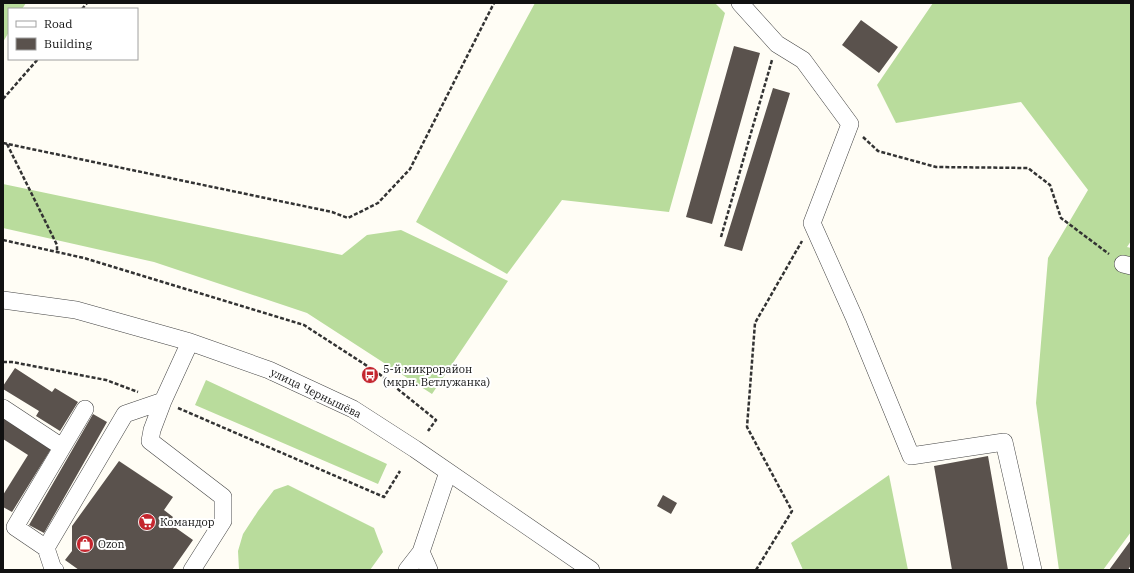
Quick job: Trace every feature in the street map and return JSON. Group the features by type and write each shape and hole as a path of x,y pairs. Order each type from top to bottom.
{"street":[{"path":"740,3 777,44 803,60 850,124 812,224 854,317 911,456 1004,442 1033,570"},
{"name":"улица Чернышёва","path":"3,300 76,310 190,342 269,370 353,409 591,570"},
{"path":"190,342 163,401 152,430 150,441 224,497 223,521 192,570"},
{"path":"46,548 125,414 163,401"},
{"path":"3,408 62,447"},
{"path":"53,570 46,548 15,527 86,409"},
{"path":"407,570 422,552 448,472"},
{"path":"422,552 429,570"}],"path":[{"path":"3,143 332,212 348,218 378,203 410,169 494,3"},
{"path":"721,237 777,44"},
{"path":"3,99 37,60"},
{"path":"850,124 878,151 936,167 1028,168 1050,185 1061,218 1127,265"},
{"path":"7,144 57,245 57,252"},
{"path":"756,570 792,511 747,427 755,323 812,224"},
{"path":"3,240 84,258 304,325 378,373 436,420 428,431"},
{"path":"3,362 12,362 106,380 163,401 384,497 400,471"}],"green space":[{"path":"3,3 26,3 23,8 8,8 8,34 3,42"},
{"path":"535,3 715,3 725,13 669,212 562,200 507,274 416,222"},
{"path":"933,3 1131,3 1131,241 1127,247 1131,248 1131,532 1103,570 1059,570 1036,403 1048,258 1088,190 1021,102 896,123 877,85"},
{"path":"3,184 342,255 367,235 401,230 508,281 432,394 307,313 154,262 3,228"},
{"path":"206,380 387,464 378,484 195,405"},
{"path":"889,475 908,570 803,570 791,543"},
{"path":"288,485 374,528 383,552 370,570 239,570 238,551 243,534 274,490"}],"building":[{"path":"861,20 898,47 879,73 842,45"},
{"path":"734,46 760,53 712,224 686,217"},
{"path":"773,88 790,93 742,251 724,246"},
{"path":"15,368 52,392 55,388 78,402 60,431 36,416 39,411 3,389 3,386"},
{"path":"93,414 107,422 44,533 29,525"},
{"path":"3,417 51,449 12,512 3,507 3,495 28,455 3,439"},
{"path":"988,456 1008,570 952,570 934,466"},
{"path":"119,461 173,497 164,510 173,517 169,523 193,540 172,570 79,570 65,560 72,551 72,526"},
{"path":"663,495 677,503 671,514 657,506"},
{"path":"1131,540 1131,565 1128,570 1109,570"}],"place":[{"name":"5-й микрорайон (мкрн. Ветлужанка)","path":"370,375"},
{"name":"Командор","path":"147,522"},
{"name":"Ozon","path":"85,544"}]}
